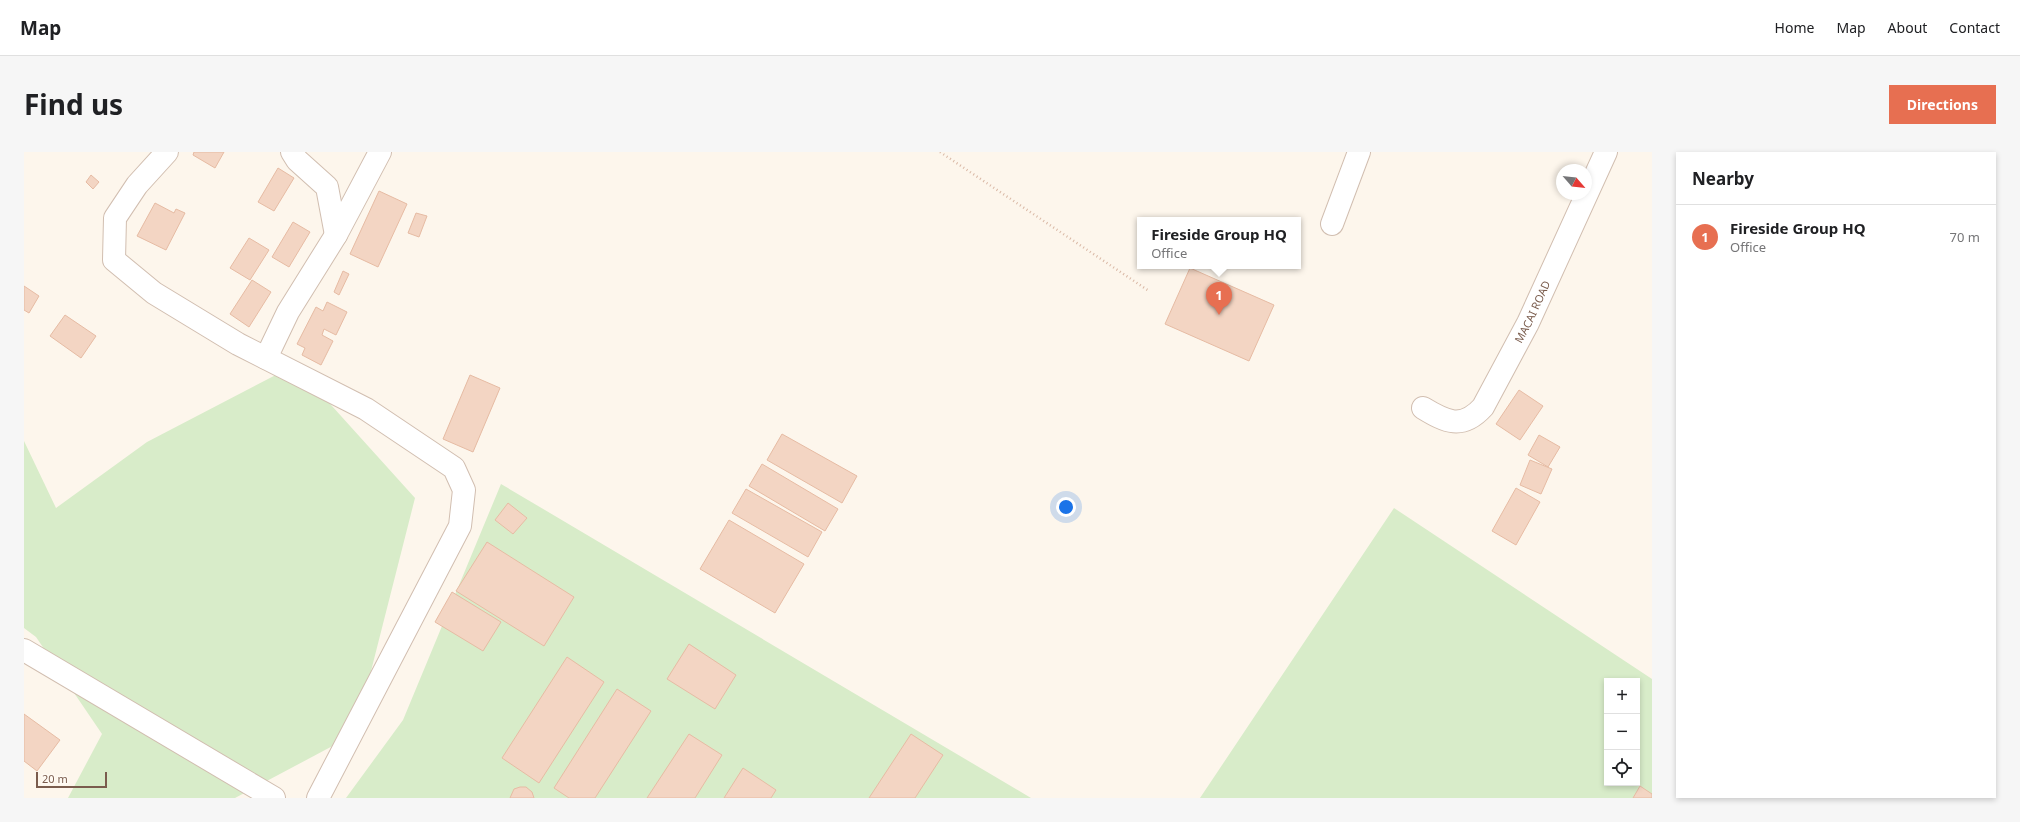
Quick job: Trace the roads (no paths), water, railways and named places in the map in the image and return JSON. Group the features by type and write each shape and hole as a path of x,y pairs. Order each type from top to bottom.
{"street":[{"path":"167,152 137,185 115,218 114,260 154,293 238,344 366,409 454,468 464,490 460,526 318,798"},
{"path":"292,152 297,160 327,187 336,236"},
{"path":"266,358 288,312 336,236 380,152"},
{"path":"1332,224 1359,152"},
{"name":"MACAI ROAD","path":"1423,408 1444,420 1454,422 1475,416 1483,407 1528,323 1606,152"},
{"path":"24,650 274,798"}],"place":[{"name":"Fireside Group HQ","path":"1219,315"}]}
